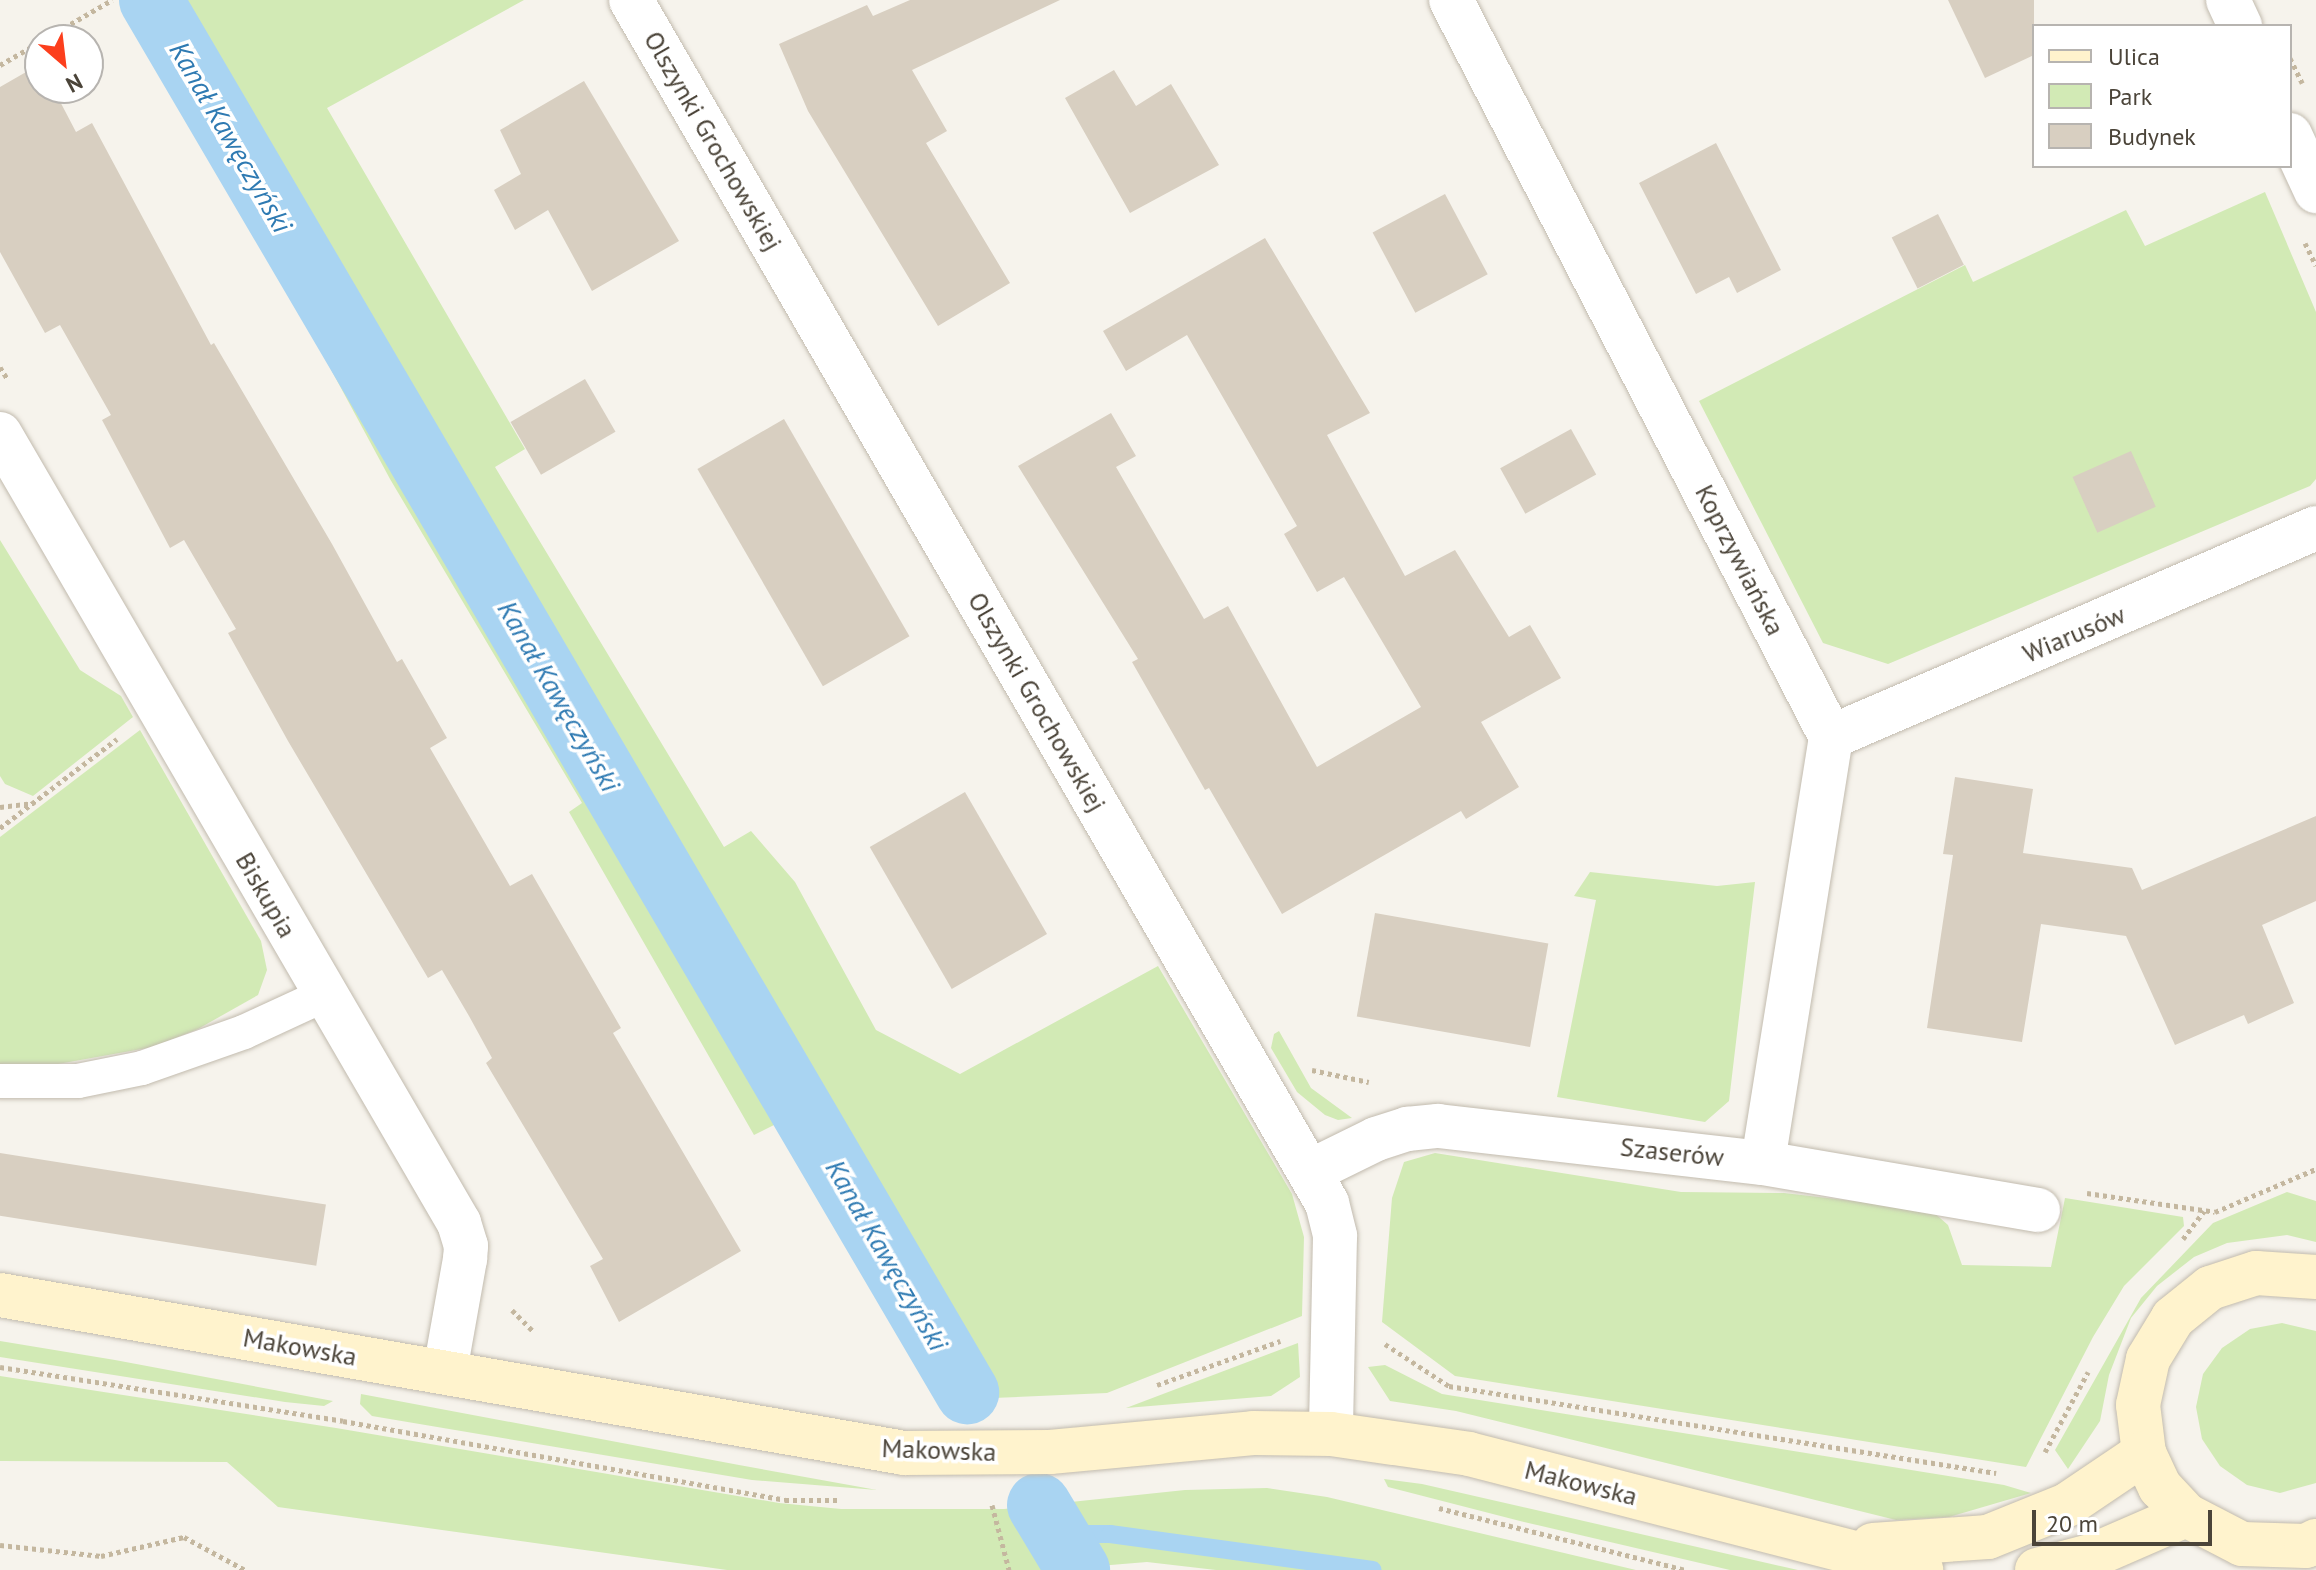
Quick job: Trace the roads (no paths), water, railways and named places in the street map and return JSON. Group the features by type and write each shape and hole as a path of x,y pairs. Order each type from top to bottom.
{"street":[{"name":"Olszynki Grochowskiej","path":"631,0 1327,1203 1335,1236 1331,1434"},
{"name":"Koprzywiańska","path":"1451,0 1831,737"},
{"path":"2228,0 2239,24"},
{"path":"2292,139 2316,191"},
{"name":"Biskupia","path":"0,434 463,1234 466,1246 462,1291 445,1371"},
{"name":"Wiarusów","path":"1831,737 2316,528"},
{"path":"1763,1163 1831,737"},
{"name":"Szaserów","path":"1311,1171 1376,1139 1407,1129 1438,1126 1763,1163 2038,1210"},
{"path":"2313,1546 2242,1544 2186,1515 2160,1487 2144,1453 2138,1405 2148,1359 2173,1318 2210,1288 2256,1273 2316,1277"},
{"name":"Makowska","path":"0,1295 904,1453 1050,1452 1253,1433 1331,1434 1469,1454 1829,1549 1921,1570"},
{"name":"Makowska","path":"1829,1549 1988,1537 2067,1505 2144,1453"},
{"path":"2037,1570 2094,1555 2186,1515"}],"lane":[{"path":"0,1081 78,1081 142,1068 244,1032 324,995"}],"waterway":[{"name":"Kanał Kawęczyński","path":"151,0 967,1392"},
{"name":"Kanał Kawęczyński","path":"1039,1505 1078,1570"},
{"path":"1064,1546 1082,1534 1110,1534 1373,1570"}]}
